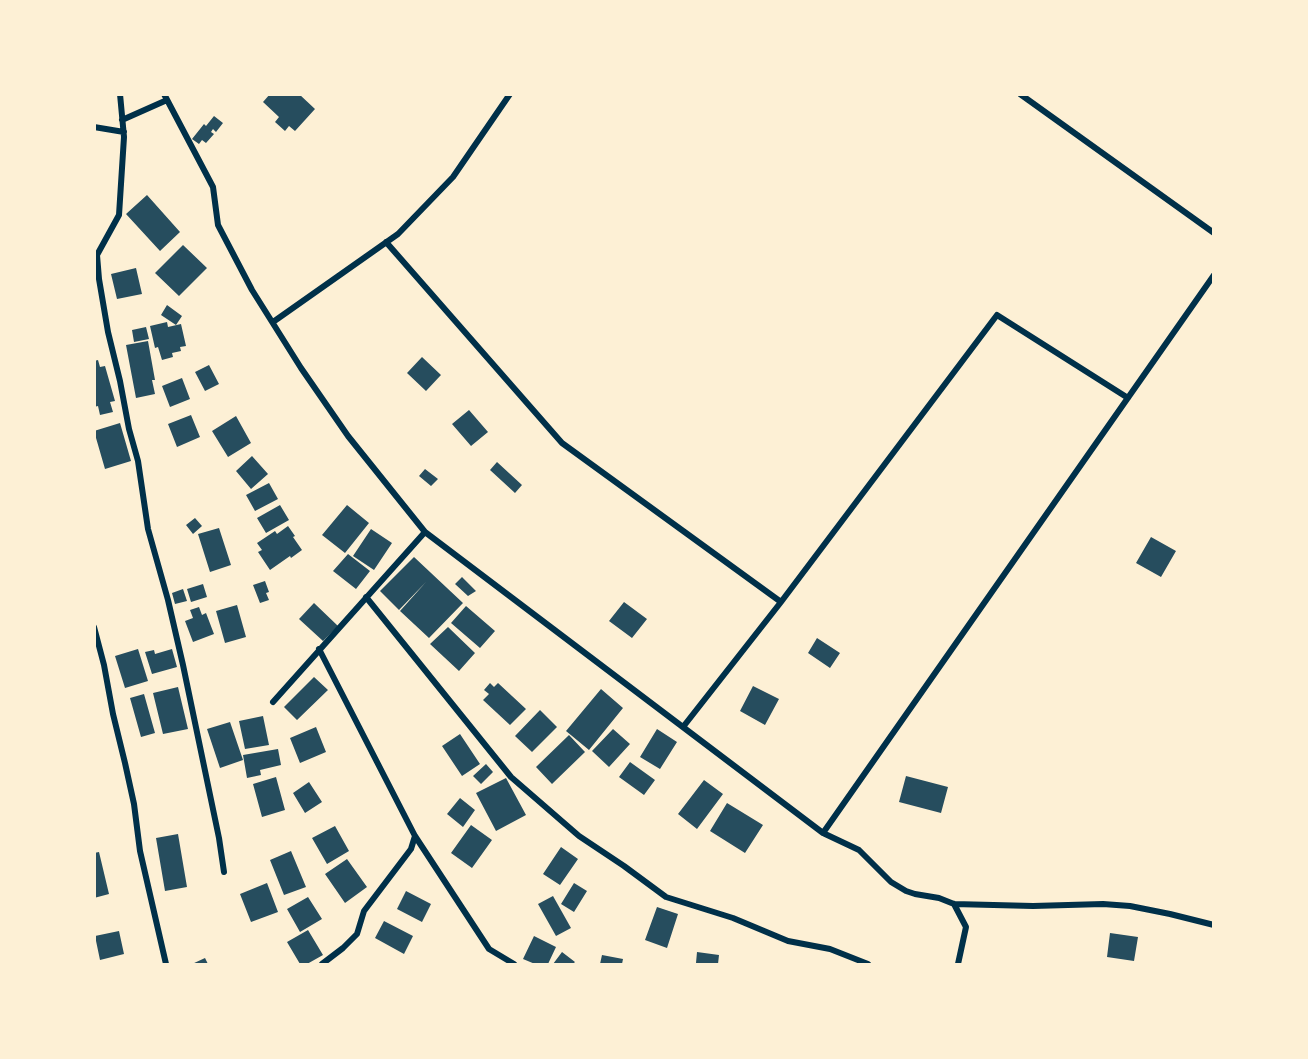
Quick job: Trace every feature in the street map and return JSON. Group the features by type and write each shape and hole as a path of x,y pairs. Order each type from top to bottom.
{"street":[{"path":"120,94 123,132 120,215 97,255 99,279 129,429 138,461 148,529 168,600 183,666 206,770 224,872"},
{"path":"273,322 398,234 453,177 510,94"},
{"path":"1020,94 1214,233"},
{"path":"122,120 166,97 213,187 218,225 252,290 301,368 348,436 425,532 823,833 859,850 891,882 901,888 954,904 1121,906 1170,914 1214,925"},
{"path":"94,127 123,132"},
{"path":"386,242 562,443 781,602"},
{"path":"823,833 1214,275"},
{"path":"683,727 781,602 997,315 1128,398"},
{"path":"273,702 425,532"},
{"path":"366,597 511,777 579,836 666,897 733,918 788,942 830,949 868,964"},
{"path":"94,627 134,804 140,850 166,964"},
{"path":"319,650 416,836 489,949 514,964"},
{"path":"322,964 344,948 357,934 364,911 411,849 416,836"},
{"path":"954,904 966,927 959,964"}],"building":[{"path":"270,94 299,94 315,109 295,131 289,126 285,131 275,122 279,117 263,102"},
{"path":"214,116 223,123 216,132 213,129 211,132 214,134 206,143 202,140 199,144 192,139 204,124 206,126"},
{"path":"147,195 180,232 160,251 126,214"},
{"path":"183,245 207,268 179,296 155,273"},
{"path":"136,268 142,294 117,299 111,274"},
{"path":"167,305 182,316 176,325 161,315"},
{"path":"167,322 168,327 181,324 186,346 180,347 181,351 172,353 173,357 162,360 158,347 155,348 150,326"},
{"path":"146,327 149,339 134,342 132,330"},
{"path":"148,341 155,380 152,380 155,394 136,398 126,345"},
{"path":"422,357 441,375 426,391 407,373"},
{"path":"98,360 100,367 105,366 115,401 110,402 113,412 100,415 98,406 94,407 94,361"},
{"path":"209,365 219,384 205,391 195,372"},
{"path":"182,378 190,399 170,407 162,386"},
{"path":"469,410 488,432 471,446 452,424"},
{"path":"191,415 200,437 177,447 168,424"},
{"path":"236,416 251,443 228,457 212,431"},
{"path":"120,423 131,461 105,469 94,431"},
{"path":"252,456 268,474 251,489 236,471"},
{"path":"497,462 522,485 515,493 490,470"},
{"path":"425,469 438,479 431,486 419,476"},
{"path":"269,483 278,499 255,511 246,495"},
{"path":"280,505 289,520 266,533 257,518"},
{"path":"347,505 369,523 345,553 322,535"},
{"path":"195,518 202,526 193,534 186,525"},
{"path":"288,526 302,550 270,570 258,552 262,550 257,543 275,531 277,534"},
{"path":"219,528 231,565 210,572 198,534"},
{"path":"371,529 392,543 374,570 353,556"},
{"path":"1151,537 1176,551 1161,577 1136,563"},
{"path":"348,554 370,571 356,589 333,571"},
{"path":"414,557 463,603 429,638 400,611 426,582 399,610 380,591"},
{"path":"462,577 476,591 468,596 455,584"},
{"path":"265,581 269,600 260,603 253,585"},
{"path":"203,584 207,597 191,602 187,589"},
{"path":"183,589 187,601 175,604 172,593"},
{"path":"624,602 647,619 632,638 609,621"},
{"path":"314,603 338,626 323,641 299,619"},
{"path":"237,605 246,637 225,643 216,611"},
{"path":"466,606 495,631 480,648 451,623"},
{"path":"199,607 202,615 206,613 214,634 193,642 185,621 193,618 190,610"},
{"path":"448,627 475,653 459,671 430,644"},
{"path":"817,638 840,653 830,668 808,653"},
{"path":"138,649 148,681 125,688 115,656"},
{"path":"172,649 177,667 152,674 145,652 154,650 155,654"},
{"path":"314,677 328,690 297,720 284,707"},
{"path":"490,683 494,687 498,683 526,709 510,725 483,700 489,694 484,690"},
{"path":"753,686 779,699 765,725 740,711"},
{"path":"178,687 188,729 163,734 153,693"},
{"path":"601,689 623,708 589,750 566,731"},
{"path":"144,694 155,733 141,737 130,698"},
{"path":"540,710 557,727 532,752 515,736"},
{"path":"263,716 269,745 245,749 239,721"},
{"path":"230,722 243,760 220,768 207,729"},
{"path":"316,727 326,752 300,763 290,738"},
{"path":"613,729 630,744 609,767 592,751"},
{"path":"657,729 677,742 660,769 640,757"},
{"path":"460,734 480,764 462,776 442,746"},
{"path":"569,735 585,752 552,784 536,767"},
{"path":"278,749 281,765 260,770 261,775 247,778 243,755"},
{"path":"630,762 655,780 644,795 619,777"},
{"path":"486,764 493,772 481,784 473,776"},
{"path":"906,776 948,787 941,813 899,802"},
{"path":"276,777 285,810 262,817 253,784"},
{"path":"506,778 526,815 496,831 476,793"},
{"path":"704,780 723,794 697,829 678,814"},
{"path":"309,782 322,802 305,813 293,793"},
{"path":"460,798 475,810 463,827 447,814"},
{"path":"727,803 763,825 745,853 710,831"},
{"path":"471,825 492,840 472,868 451,853"},
{"path":"335,826 349,851 327,864 312,838"},
{"path":"178,834 187,887 165,891 156,838"},
{"path":"561,847 578,859 560,885 543,874"},
{"path":"291,851 306,887 284,895 270,860"},
{"path":"99,852 109,894 94,898 94,853"},
{"path":"347,859 367,887 345,903 325,874"},
{"path":"267,883 278,912 251,922 240,894"},
{"path":"574,883 587,891 574,912 561,904"},
{"path":"406,891 431,904 422,922 397,909"},
{"path":"553,896 571,928 556,936 538,904"},
{"path":"308,897 322,919 300,932 287,909"},
{"path":"657,907 678,914 667,948 645,940"},
{"path":"384,921 413,936 404,954 375,938"},
{"path":"308,930 323,955 307,964 300,964 287,942"},
{"path":"119,931 124,954 100,960 95,936"},
{"path":"1110,933 1138,937 1134,961 1107,957"},
{"path":"534,936 556,947 548,964 535,964 523,959"},
{"path":"562,952 575,962 573,964 553,964"},
{"path":"697,952 719,955 718,964 696,963"},
{"path":"602,955 623,959 622,964 600,964"},
{"path":"205,958 208,964 192,964"}]}
